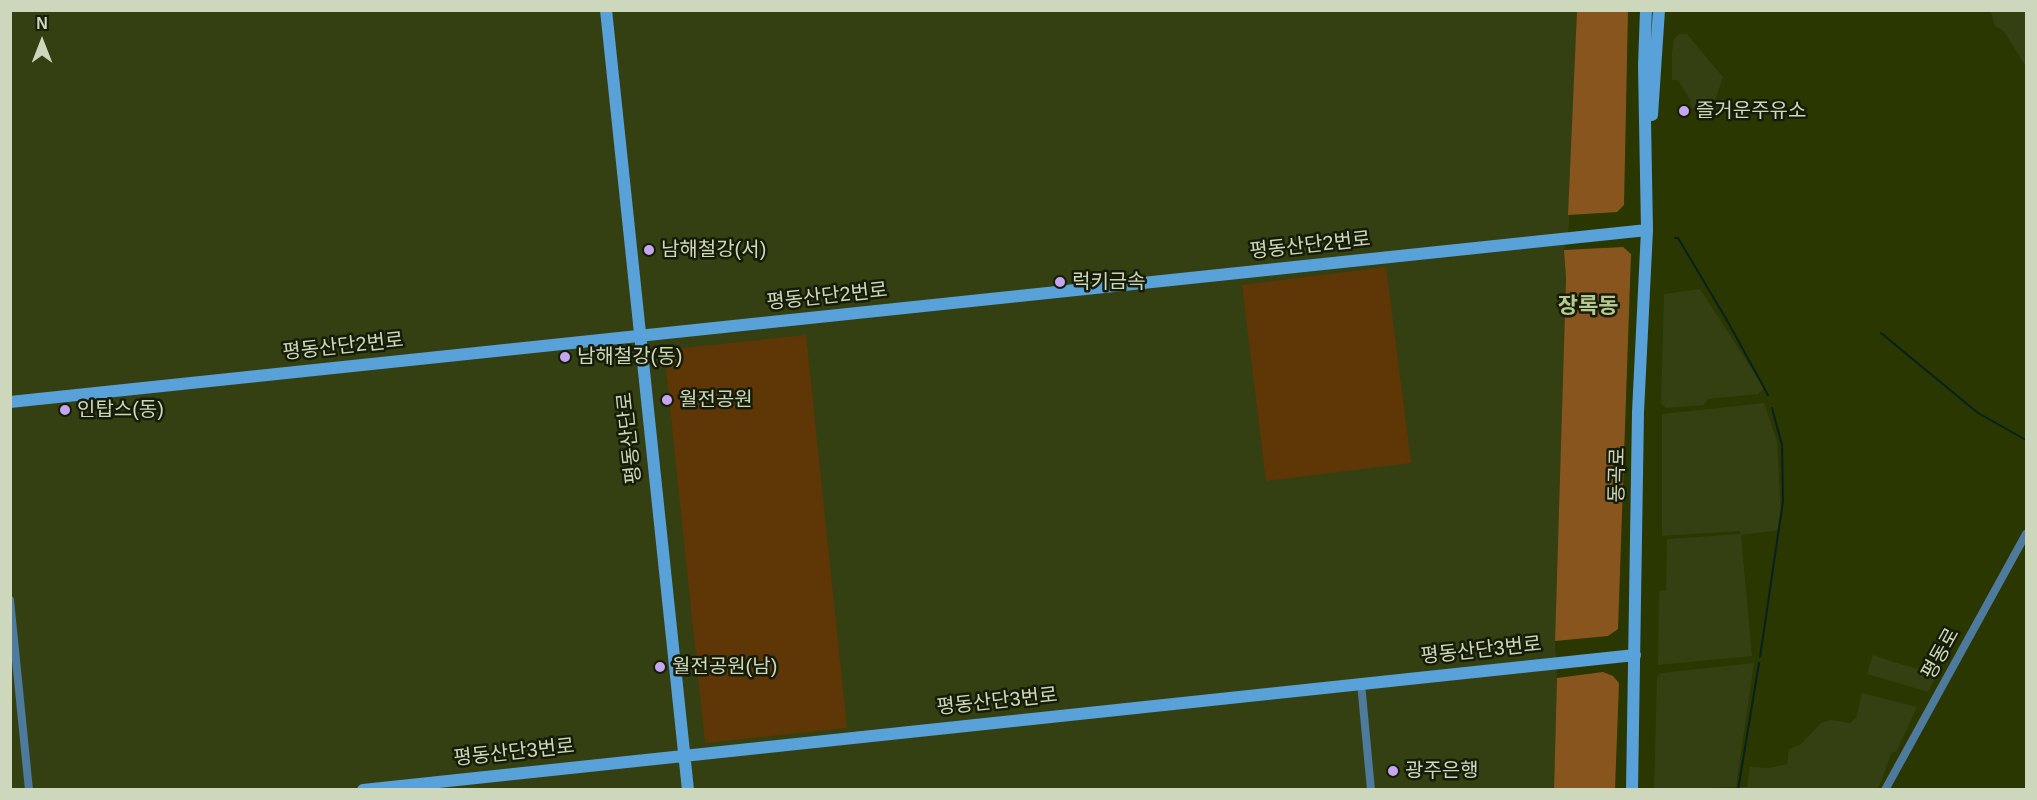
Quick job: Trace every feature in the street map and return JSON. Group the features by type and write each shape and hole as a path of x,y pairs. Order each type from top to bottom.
{"street":[{"name":"평동산단로","path":"606,10 688,789"},
{"name":"동곡로","path":"1632,789 1638,412 1647,230 1644,66 1646,10"},
{"name":"동곡로","path":"1647,161 1659,10"},
{"name":"평동산단2번로","path":"10,402 1647,230"},
{"name":"평동로","path":"1885,789 2026,534"},
{"path":"10,600 29,789"},
{"name":"평동산단3번로","path":"363,789 1635,655"},
{"path":"1361,683 1371,789"}],"shaded area":[{"path":"10,11 1577,11 1569,225 1564,250 1566,278 1555,641 1557,678 1554,789 11,789"},
{"path":"1577,11 1628,11 1624,205 1617,212 1568,215"},
{"path":"2026,11 2026,67 2004,31 1995,26 1991,12"},
{"path":"1679,34 1687,34 1723,77 1714,103 1702,118 1690,105 1691,101 1678,80 1672,80 1674,39"},
{"path":"1623,247 1631,254 1618,629 1608,636 1555,641 1566,278 1564,250"},
{"path":"1386,267 1411,463 1266,481 1242,285"},
{"path":"1700,289 1764,388 1758,394 1708,399 1704,405 1666,408 1661,403 1664,294"},
{"path":"806,335 847,728 705,743 664,350"},
{"path":"1764,403 1777,441 1781,514 1779,530 1741,535 1752,656 1658,665 1659,591 1666,590 1667,539 1741,534 1740,531 1662,536 1662,414"},
{"path":"1873,655 1937,674 1928,692 1867,674"},
{"path":"1754,663 1736,787 1654,790 1657,677 1661,673"},
{"path":"1603,672 1613,676 1619,683 1615,789 1554,789 1557,678"},
{"path":"1862,693 1917,707 1896,752 1892,752 1878,789 1740,789 1740,787 1747,787 1750,767 1769,768 1787,764 1789,749 1800,745 1821,723 1831,720 1850,723 1856,718"}],"waterway":[{"path":"1675,238 1678,238 1728,322 1768,395"},
{"path":"1881,333 1978,413 2026,440"},
{"path":"1760,657 1783,501 1782,445 1772,408"},
{"path":"1738,790 1759,663"}],"place":[{"name":"즐거운주유소","path":"1684,111"},
{"name":"남해철강(서)","path":"649,250"},
{"name":"럭키금속","path":"1060,282"},
{"name":"남해철강(동)","path":"565,357"},
{"name":"월전공원","path":"667,400"},
{"name":"인탑스(동)","path":"65,410"},
{"name":"월전공원(남)","path":"660,667"},
{"name":"광주은행","path":"1393,771"}],"district":[{"name":"장록동","path":"1588,307"}]}
